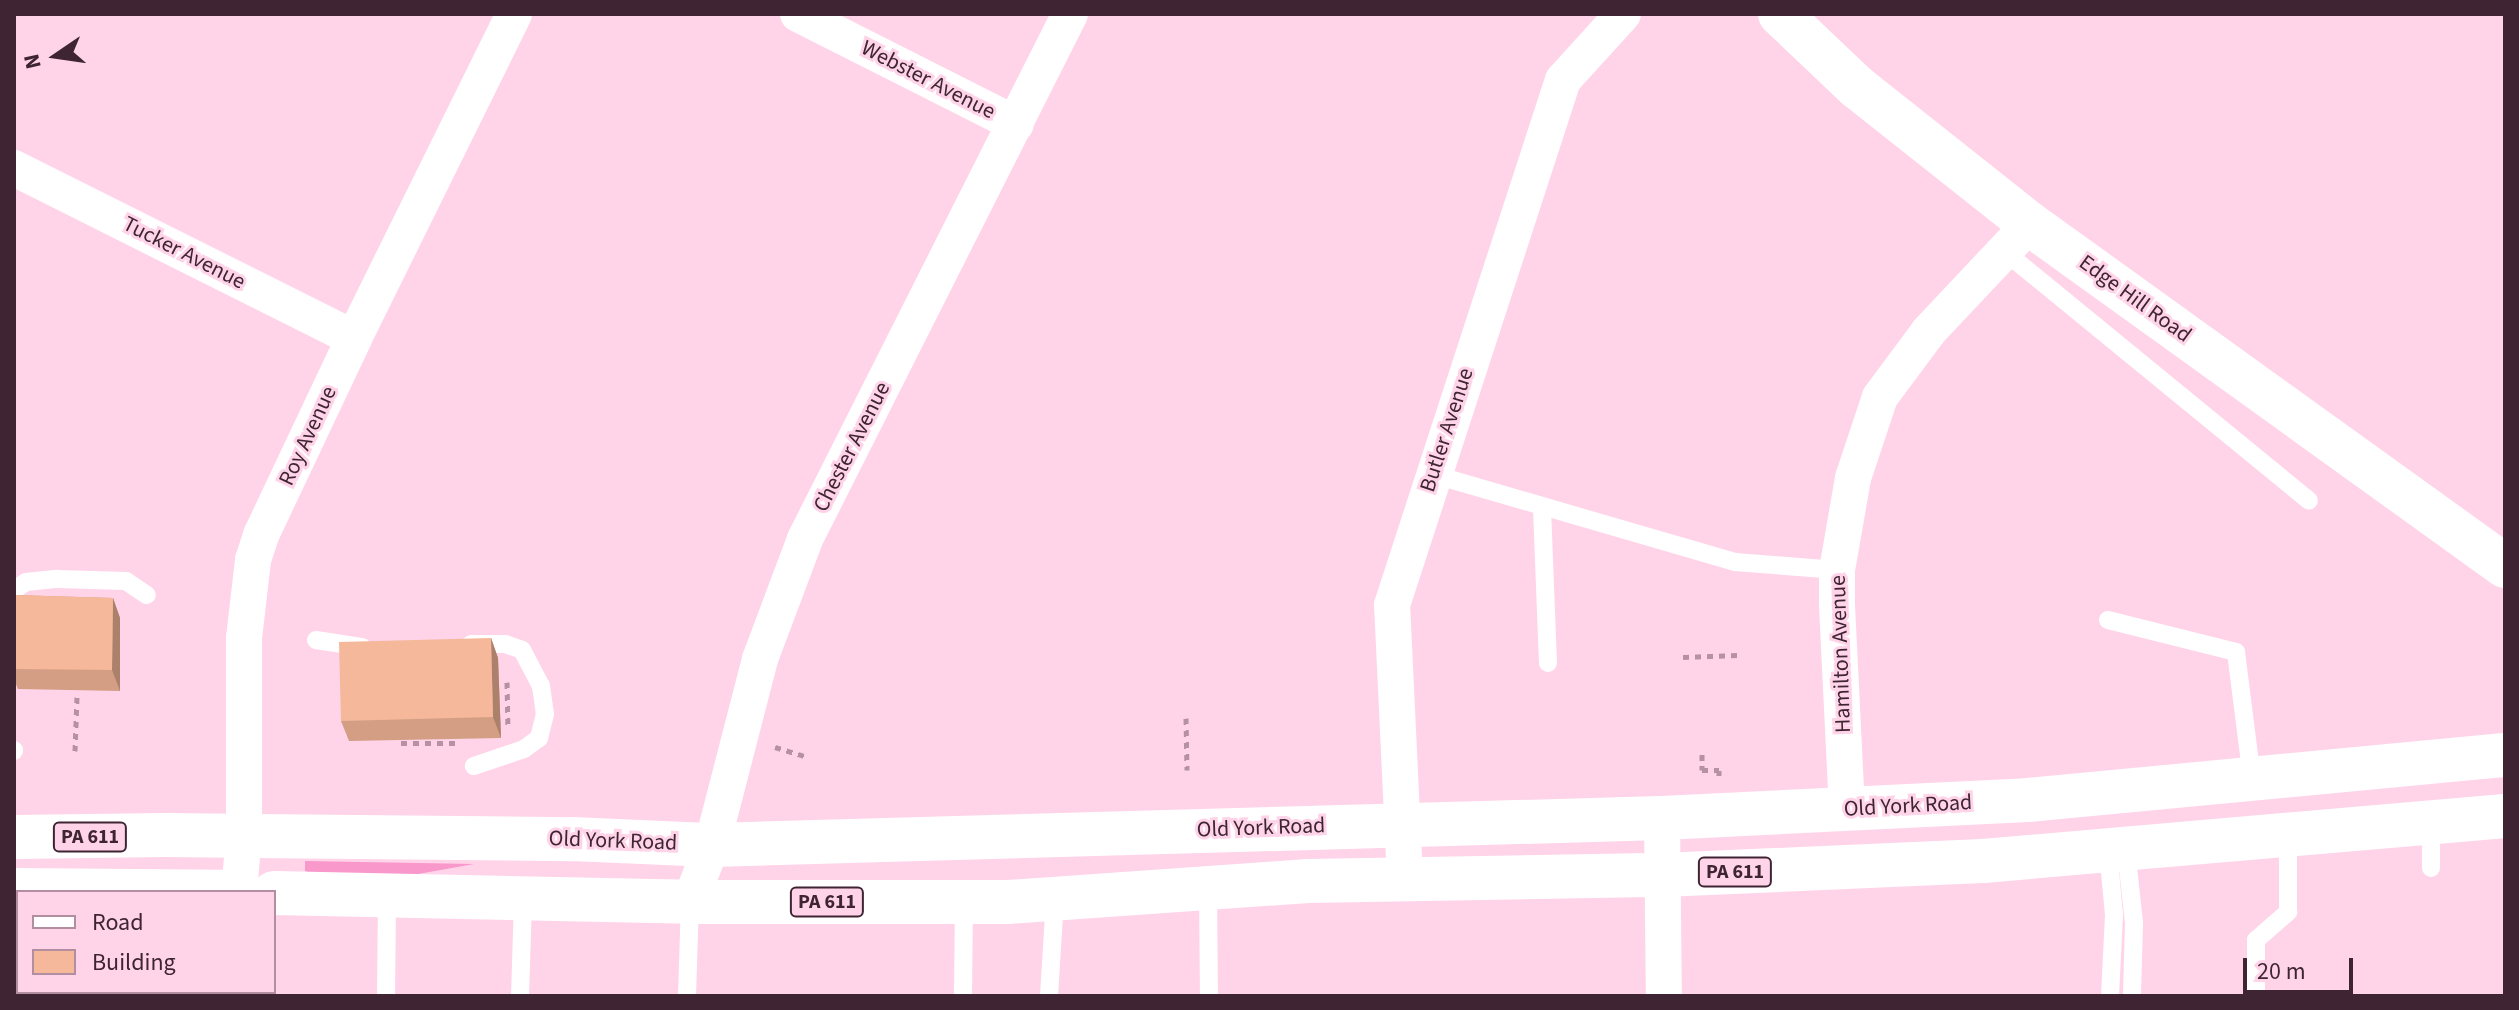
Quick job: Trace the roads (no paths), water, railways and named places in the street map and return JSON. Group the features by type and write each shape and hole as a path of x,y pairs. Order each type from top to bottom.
{"main road":[{"name":"Edge Hill Road","path":"1780,14 2017,238 2505,566"},
{"name":"Old York Road","path":"14,837 244,835 572,839 712,845 1662,818 2028,800 2505,755"},
{"name":"PA 611","path":"276,893 690,902 964,903 1405,879 1663,875 1983,861 2505,816"}],"street":[{"name":"Roy Avenue","path":"239,890 244,835 244,638 253,560 262,533 354,338 514,14"},
{"name":"Webster Avenue","path":"798,14 1016,124"},
{"name":"Chester Avenue","path":"690,902 712,845 760,659 805,539 1070,14"},
{"name":"Butler Avenue","path":"1405,879 1392,605 1432,474 1563,80 1623,14"},
{"name":"Tucker Avenue","path":"14,168 354,338"},
{"name":"Hamilton Avenue","path":"1847,810 1837,570 1853,478 1880,397 1929,331 2017,238"},
{"path":"1662,818 1664,996"}],"lane":[{"path":"2017,238 2309,501"},
{"path":"1432,474 1735,562 1837,570"},
{"path":"1542,508 1548,663"},
{"path":"14,590 26,582 57,579 126,581 147,595"},
{"path":"2108,620 2236,652 2252,779"},
{"path":"316,640 354,647 384,646"},
{"path":"444,645 505,644 522,650 541,686 545,714 539,738 524,749 474,766"},
{"path":"2431,823 2431,868"},
{"path":"2256,996 2256,940 2288,912 2288,835"},
{"path":"2110,996 2117,849"},
{"path":"2117,849 2134,923 2132,996"},
{"path":"1208,888 1209,996"},
{"path":"386,996 387,896"},
{"path":"520,996 523,899"},
{"path":"1049,996 1055,899"},
{"path":"687,996 690,902"},
{"path":"963,996 964,903"}]}
